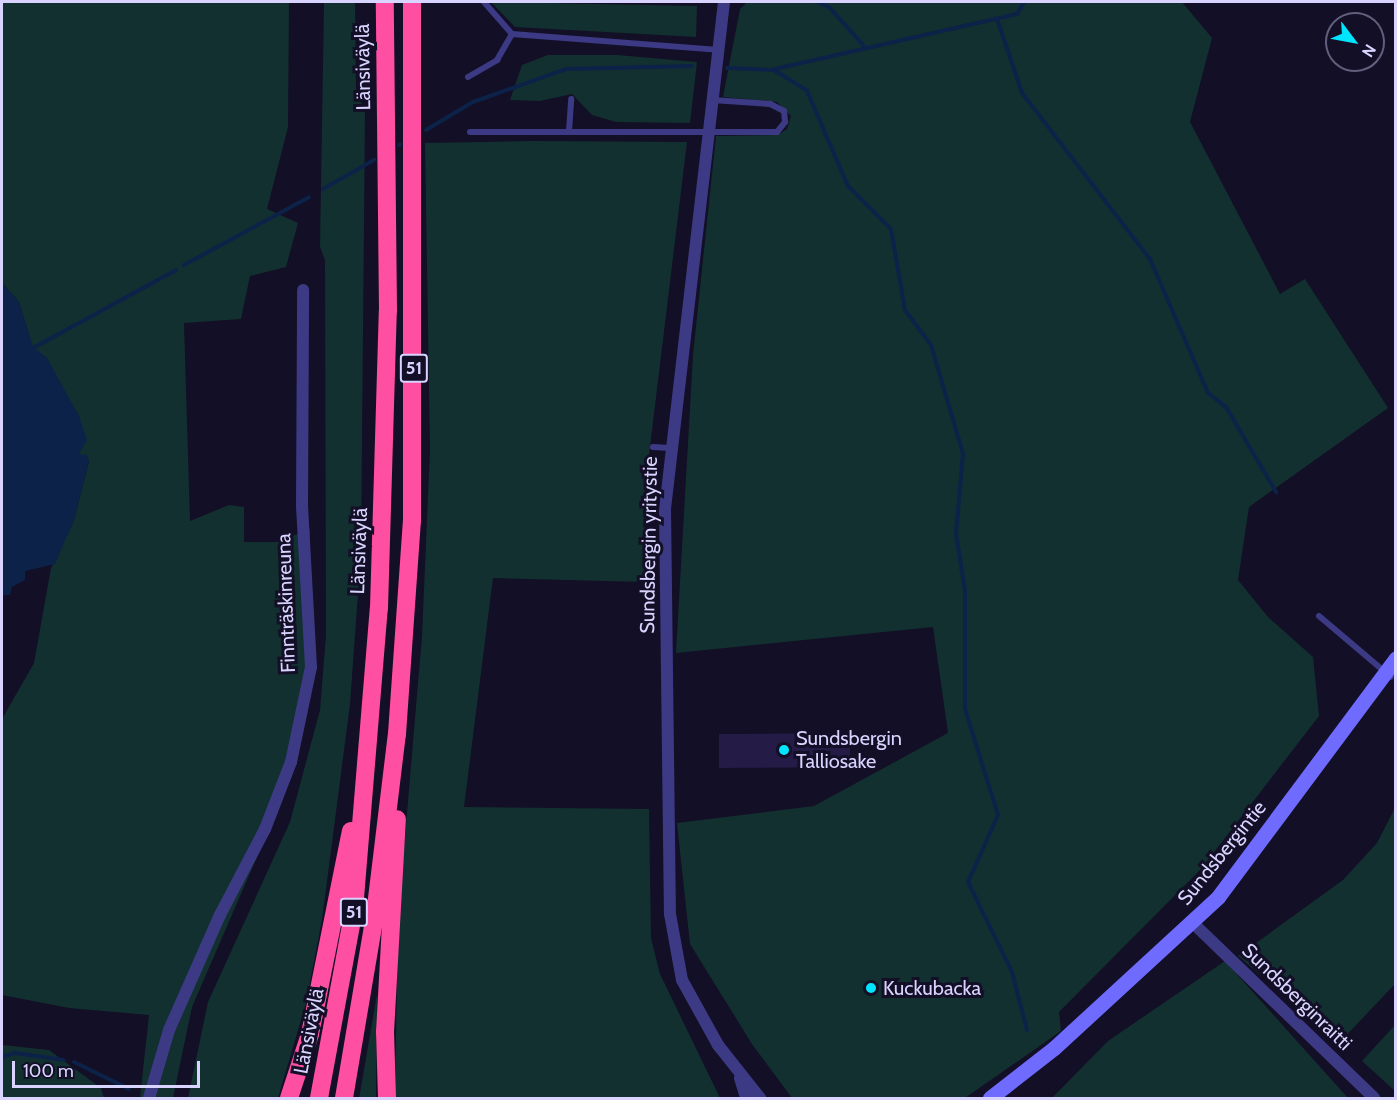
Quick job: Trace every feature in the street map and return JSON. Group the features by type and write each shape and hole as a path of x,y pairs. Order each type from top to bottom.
{"highway":[{"name":"Länsiväylä","path":"319,1098 354,910 372,723 388,321 384,2"},
{"name":"51","path":"344,1098 375,915 397,734 412,521 412,2"},
{"path":"289,1098 322,980 372,723"},
{"path":"387,1098 385,1032 397,824 397,734"}],"main road":[{"name":"Sundsbergintie","path":"990,1098 1054,1048 1196,927 1391,673 1395,658"}],"street":[{"name":"Sundsbergin yritystie","path":"724,2 670,448 665,575 672,936 682,980 739,1074 760,1098"},
{"name":"Finnträskinreuna","path":"149,1098 169,1030 220,915 265,829 291,762 311,667 302,506 303,290"},
{"name":"Sundsberginraitti","path":"1196,927 1374,1098"},
{"name":"Sundsbergin yritystie","path":"739,1074 746,1098"}],"lane":[{"path":"484,2 512,34 718,50"},
{"path":"468,77 497,60 512,34"},
{"path":"569,131 571,99"},
{"path":"470,132 777,132 785,122 784,111 770,104 711,100"},
{"path":"653,447 670,448"},
{"path":"1319,616 1391,673"}],"green space":[{"path":"2,2 289,2 288,127 267,209 298,223 286,267 250,276 241,319 184,323 190,521 229,505 244,507 244,542 277,542 310,529 310,678 292,776 192,1007 173,1098 140,1098 149,1015 69,1008 2,995 2,719 34,663 51,568 74,520 89,461 78,454 47,358 33,348 19,302 2,283"},
{"path":"324,2 355,2 356,90 365,112 361,553 350,704 322,920 306,1003 278,1098 188,1098 208,1002 290,822 320,710 326,635 325,260 320,247"},
{"path":"491,2 697,6 696,37 515,27"},
{"path":"747,2 1182,2 1212,38 1190,122 1280,294 1305,279 1388,408 1249,507 1238,580 1268,617 1313,657 1319,716 1201,869 1059,1012 1061,1031 965,1098 792,1098 752,1044 690,944 677,823 814,806 948,733 933,627 676,653 693,355 716,136 778,135 787,129 791,116 777,102 723,97 740,9"},
{"path":"548,55 617,55 697,62 690,123 616,122 592,115 572,94 540,101 510,100 522,65"},
{"path":"687,142 645,488 646,582 493,578 464,807 649,809 651,938 660,974 720,1098 395,1098 398,919 422,636 430,450 425,143"},
{"path":"1395,808 1395,984 1340,1042 1238,956 1343,880 1377,843"},
{"path":"1225,961 1348,1098 1052,1098 1108,1041"},
{"path":"377,994 376,1098 359,1098 361,1087"},
{"path":"1395,1025 1395,1091 1362,1061"},
{"path":"2,1045 49,1050 101,1088 104,1098 2,1098"}],"water":[{"path":"2,283 19,302 33,347 47,358 79,416 87,440 79,454 87,455 89,461 74,520 55,564 25,571 25,580 12,587 10,595 3,595 2,607"}],"building":[{"name":"Sundsbergin Talliosake","path":"850,733 850,767 719,768 719,734"}],"waterway":[{"path":"817,2 829,7 864,46"},
{"path":"775,69 1017,14 1024,2"},
{"path":"997,19 1022,93 1150,259 1208,393 1226,407 1276,492"},
{"path":"426,130 473,102 566,69 692,66"},
{"path":"727,68 774,70 807,91 848,186 891,229 905,310 931,345 963,454 956,534 965,591 965,709 998,815 968,882 1012,972 1027,1030"},
{"path":"323,189 374,160"},
{"path":"184,265 309,197"},
{"path":"33,348 176,270"},
{"path":"2,1057 15,1053 63,1060"},
{"path":"74,1062 129,1089"}],"place":[{"name":"Sundsbergin Talliosake","path":"784,750"},
{"name":"Kuckubacka","path":"871,988"}]}
